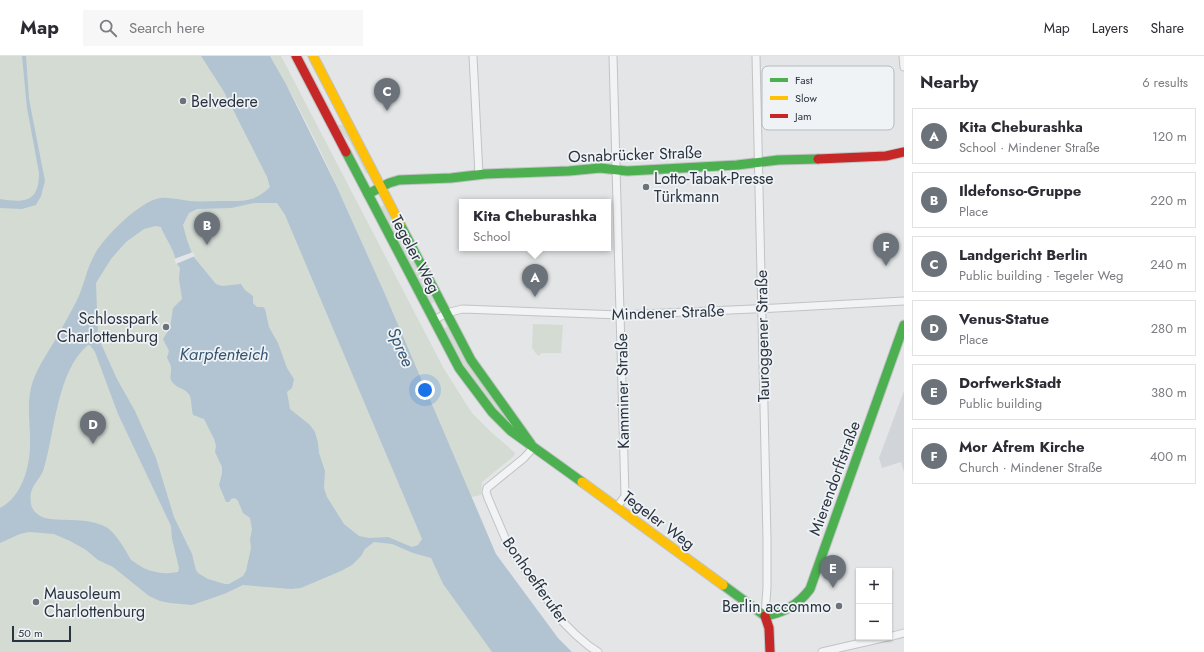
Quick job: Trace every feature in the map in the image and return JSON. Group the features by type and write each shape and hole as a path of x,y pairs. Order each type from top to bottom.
{"main road":[{"name":"Tegeler Weg","path":"296,56 459,368 483,401 504,426 522,441 534,447 765,616"},
{"name":"Tegeler Weg","path":"313,56 471,360 534,447"},
{"name":"Osnabrücker Straße","path":"368,194 389,183 399,180 600,168 634,171 737,165 778,160 886,156 904,152"},
{"name":"Mierendorffstraße","path":"765,616 781,613 798,604 810,589 904,325"},
{"path":"765,616 769,628 770,652"}],"street":[{"path":"473,56 479,175"},
{"name":"Kamminer Straße","path":"613,56 624,496 617,507"},
{"name":"Tauroggener Straße","path":"756,56 767,587 765,616"},
{"path":"903,56 904,68"},
{"name":"Mindener Straße","path":"434,320 447,314 462,310 620,315 904,301"},
{"name":"Bonhoefferufer","path":"534,447 524,458 488,488 486,492 508,547 563,622 576,635 598,652"},
{"path":"892,636 904,633"},
{"path":"822,652 875,640"}],"shaded area":[{"name":"Schlosspark Charlottenburg","path":"0,56 201,56 224,92 267,177 277,202 293,231 422,539 443,584 492,652 0,652"},
{"path":"270,56 281,56 444,369 472,413 515,453 514,456 482,482 481,495 471,497 334,180 310,130"},
{"path":"337,125 344,125 369,172 366,174 350,142"},
{"path":"386,204 437,301 430,304 380,207"},
{"path":"533,324 563,325 561,353 542,353 538,356 532,348"},
{"path":"449,326 520,434 509,427 468,373 443,329"},
{"path":"904,391 904,472 901,462 882,468 879,458"}],"water":[{"path":"22,56 26,56 29,99 45,181 41,196 36,205 22,209 0,208 0,199 17,201 29,198 36,190 38,183 39,173 27,108"},
{"path":"201,56 270,56 286,84 337,187 384,292 496,554 558,638 572,652 492,652 443,584 431,558 413,553 392,544 374,542 365,549 361,556 352,565 301,588 291,589 243,585 224,594 192,605 160,601 149,596 113,567 98,560 86,550 70,541 54,534 29,532 20,534 0,543 0,508 15,496 27,469 30,449 29,401 35,376 76,302 89,266 106,238 133,213 152,201 160,198 194,201 241,201 258,196 270,187 267,177 224,92","holes":["254,203 277,203 285,215 422,539 418,545 412,547 388,537 369,538 359,536 344,524 327,497 324,488 325,471 319,453 315,432 310,425 290,409 287,392 292,388 294,379 287,368 278,343 269,327 265,309 263,307 257,307 253,303 253,296 245,290 241,284 222,286 216,284 193,256 183,225 189,213 197,209 231,208","156,226 161,227 174,254 175,261 180,268 179,279 182,299 173,308 170,328 163,339 169,351 167,357 171,367 171,379 175,385 188,393 191,398 193,415 204,419 214,439 216,446 215,452 222,467 219,485 226,502 229,502 231,499 235,498 238,501 243,513 250,518 252,529 250,540 251,548 246,571 243,576 229,584 208,579 196,570 192,554 174,517 156,458 135,411 117,379 98,337 96,283 111,259 126,242 144,229","88,345 90,345 95,352 118,414 171,526 172,539 179,568 178,572 162,573 141,567 131,560 123,546 106,527 91,522 45,518 36,513 32,507 31,492 44,468 58,402 63,386 78,356"]}],"pier":[{"path":"193,252 195,256 176,264 174,259"}],"traffic: fast":[{"path":"346,152 459,368 492,412 511,431 582,482"},
{"path":"368,194 389,183 399,180 600,168 627,171 737,165 778,160 818,159"},
{"path":"400,224 471,360 531,444"},
{"path":"765,616 785,610 796,604 810,589 904,325"},
{"path":"723,585 765,616"}],"traffic: slow":[{"path":"313,56 400,224"},
{"path":"582,482 723,585"}],"traffic: jam":[{"path":"296,56 346,152"},
{"path":"818,159 886,156 904,152"},
{"path":"765,616 769,628 770,652"}],"place":[{"name":"Belvedere","path":"183,101"},
{"name":"Landgericht Berlin","path":"387,111"},
{"name":"Lotto-Tabak-Presse Türkmann","path":"646,187"},
{"name":"Ildefonso-Gruppe","path":"207,245"},
{"name":"Mor Afrem Kirche","path":"886,266"},
{"name":"Kita Cheburashka","path":"535,297"},
{"name":"Schlosspark Charlottenburg","path":"166,327"},
{"name":"Venus-Statue","path":"93,444"},
{"name":"DorfwerkStadt","path":"833,588"},
{"name":"Mausoleum Charlottenburg","path":"36,602"},
{"name":"Berlin accommo","path":"839,606"}],"water label":[{"name":"Spree","path":"401,347"},
{"name":"Karpfenteich","path":"224,354"}]}
